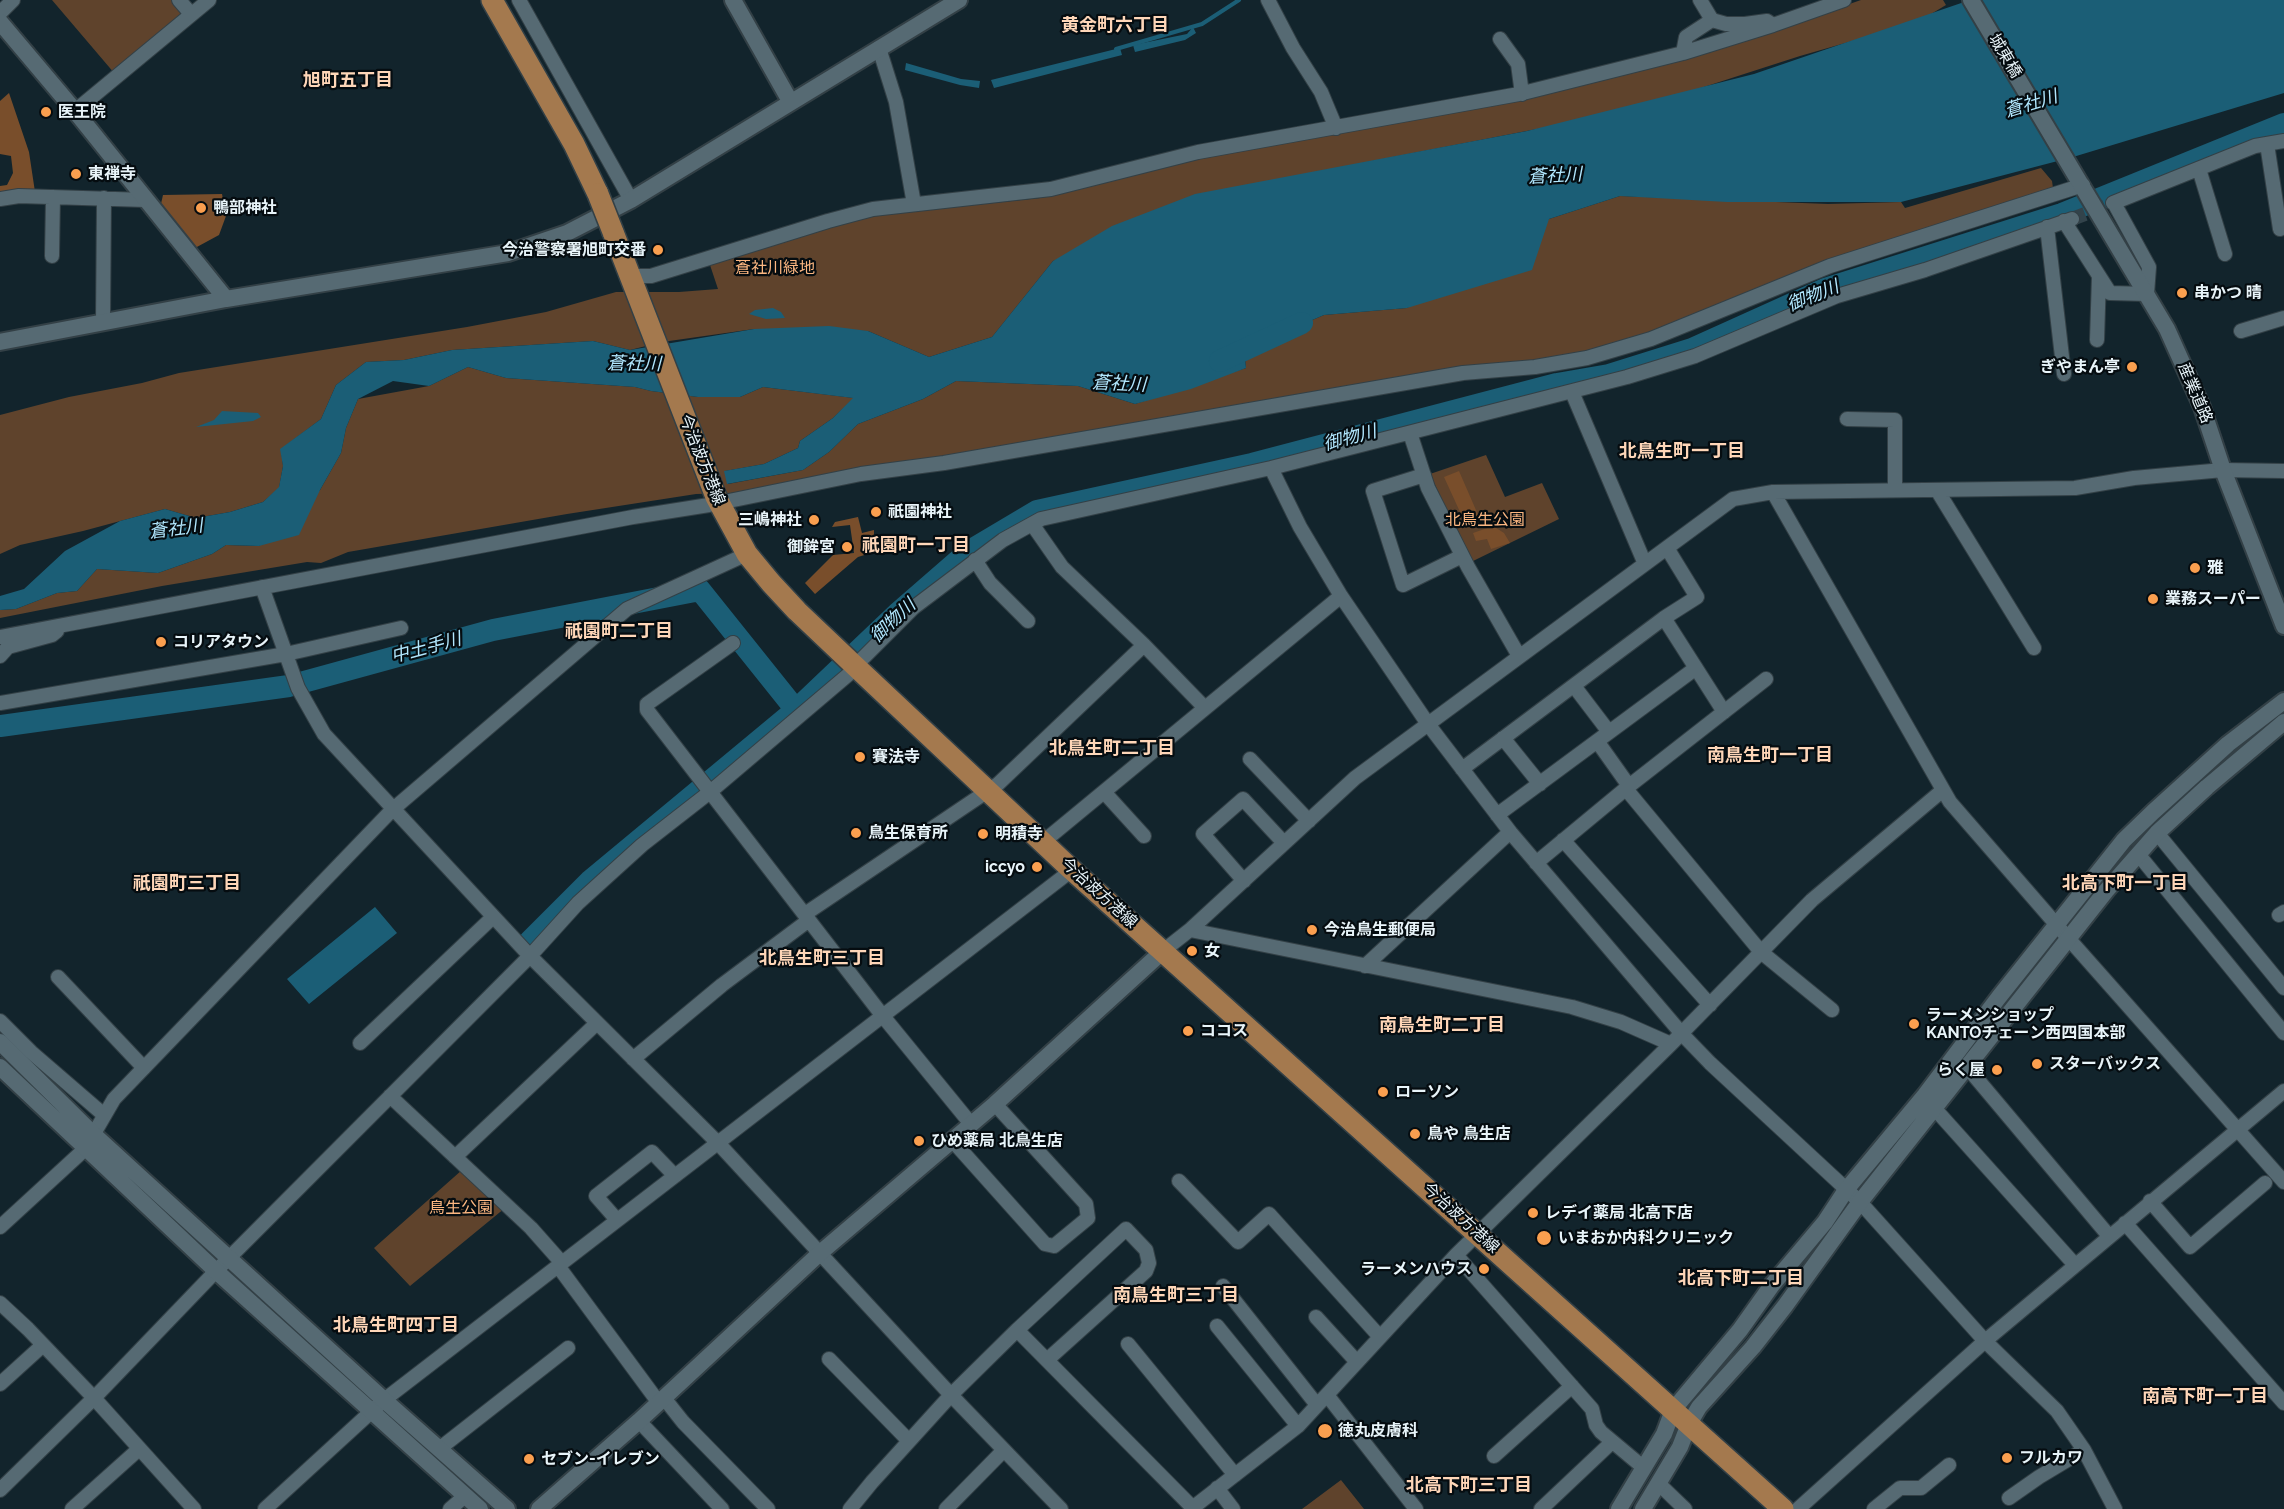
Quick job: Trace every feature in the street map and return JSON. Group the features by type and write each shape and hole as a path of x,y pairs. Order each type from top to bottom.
{"main road":[{"name":"今治波方港線","path":"492,0 574,144 598,194 717,500 747,554 797,611 1072,870 1783,1509"}],"street":[{"path":"0,13 13,0"},
{"path":"178,0 190,14"},
{"path":"75,111 209,0"},
{"path":"519,0 631,200"},
{"path":"733,0 790,101"},
{"path":"0,342 226,299 508,253 567,233 631,200 959,0"},
{"path":"1268,0 1293,48 1321,92 1335,128"},
{"path":"1700,0 1712,20 1726,24 1767,21 1773,25"},
{"path":"632,284 651,276 873,209 1051,189 1197,152 1522,94 1683,53 1844,0"},
{"name":"城東橋","path":"1971,0 2079,180"},
{"path":"1683,53 1686,36 1712,20"},
{"path":"0,22 75,111 226,299"},
{"path":"1500,39 1518,64 1522,94"},
{"path":"879,48 896,102 915,204"},
{"path":"0,1490 94,1398 216,1270 530,956 586,896 642,845 710,792 849,674 913,608 1003,540 1041,519 1271,468 1572,392 1695,356 1837,296 1925,270 2068,220 2110,293 2147,294 2150,267 2113,203 2255,146 2284,141"},
{"path":"2266,144 2280,229"},
{"path":"2199,169 2225,254"},
{"path":"0,637 861,474 944,463 1463,373 1535,367 1587,358 1651,339 1830,266 2079,180"},
{"name":"産業道路","path":"2079,180 2167,329 2202,407 2223,470 2284,626"},
{"path":"0,199 19,196 146,200"},
{"path":"52,256 53,197"},
{"path":"103,322 104,198"},
{"path":"2047,227 2064,374"},
{"path":"2097,340 2099,276"},
{"path":"2241,331 2284,318"},
{"path":"1572,392 1645,564"},
{"path":"1847,419 1895,420 1894,490"},
{"path":"1410,433 1424,475 1462,556 1519,656"},
{"path":"1271,468 1300,527 1341,596 1428,724 1510,832 1682,1034 1710,1063 1860,1202 1985,1341 2057,1411 2084,1450 2115,1509"},
{"path":"539,1509 639,1421 819,1253 995,1104 1163,951 1190,930 1355,778 1733,499 1773,492 2075,488 2134,478 2223,470 2284,471"},
{"path":"1424,475 1373,491 1403,585 1462,556"},
{"path":"1937,490 2034,648"},
{"path":"1773,492 1950,802 2284,1182"},
{"path":"1032,524 1062,567 1144,645 1205,708"},
{"path":"1462,769 1664,618 1697,597 1667,548"},
{"path":"0,1227 89,1141 114,1099 392,810 627,609 747,554"},
{"path":"975,560 990,583 1028,621"},
{"path":"262,587 298,688 324,734 392,810 530,956 718,1143 951,1395 1060,1509"},
{"path":"1043,843 1341,596"},
{"path":"1664,618 1724,712"},
{"path":"0,656 8,647 52,635 65,624"},
{"path":"0,703 286,654 400,628"},
{"path":"733,643 647,704 647,710 882,1015 971,1124"},
{"path":"633,1059 807,917 988,791 1144,645"},
{"path":"1497,815 1696,668"},
{"path":"1536,862 1627,787 1766,679"},
{"path":"1574,686 1609,732"},
{"path":"1619,1509 1664,1434 1681,1417 1772,1284 1825,1222 1846,1190 1924,1095 2124,840 2228,744 2284,702"},
{"path":"1681,1417 1699,1407 1753,1347 1860,1202 2068,938 2138,854 2157,833 2207,787 2284,723"},
{"path":"1503,738 1540,784"},
{"path":"1597,741 1627,787 1761,952 1832,1010"},
{"path":"1250,759 1309,821"},
{"path":"1017,1330 1192,1508 1298,1426 1456,1255 1682,1034 1812,900 1943,790"},
{"path":"1104,792 1144,836"},
{"path":"1244,880 1203,834 1243,799 1284,843"},
{"path":"1365,966 1510,832"},
{"path":"2157,833 2284,988"},
{"path":"1563,840 1710,1005"},
{"path":"2138,854 2284,1033"},
{"path":"265,1509 384,1400 1072,870"},
{"path":"360,1042 493,917"},
{"path":"1190,930 1572,1007 1621,1022 1671,1044"},
{"path":"58,977 144,1068"},
{"path":"0,1022 104,1116"},
{"path":"455,1157 597,1023"},
{"path":"0,1042 89,1141 216,1270 480,1509"},
{"path":"0,1067 230,1258 384,1400 507,1509"},
{"path":"1966,1067 2109,1236"},
{"path":"1798,1509 1985,1341 2284,1091"},
{"path":"390,1096 531,1228 661,1400 768,1509"},
{"path":"952,1140 1045,1244 1054,1246 1088,1218 1086,1204 995,1104"},
{"path":"1935,1109 2075,1265"},
{"path":"617,1220 596,1196 652,1152 675,1176"},
{"path":"1179,1181 1238,1242 1269,1214 1380,1337"},
{"path":"2151,1201 2190,1247 2265,1183"},
{"path":"2125,1223 2284,1403"},
{"path":"850,1509 951,1395 1126,1229 1146,1250 1149,1263 1146,1271 1047,1360"},
{"path":"1456,1255 1592,1409 1596,1425 1612,1442 1644,1468"},
{"path":"1223,1286 1416,1509"},
{"path":"0,1303 94,1398 194,1509"},
{"path":"1316,1317 1357,1362"},
{"path":"1217,1326 1298,1426"},
{"path":"1128,1344 1235,1474"},
{"path":"0,1384 43,1345"},
{"path":"439,1449 568,1348"},
{"path":"829,1359 909,1441"},
{"path":"1494,1456 1572,1386"},
{"path":"1642,1509 1680,1447 1681,1417"},
{"path":"639,1421 722,1509"},
{"path":"1541,1509 1612,1442"},
{"path":"72,1509 139,1449"},
{"path":"946,1509 1004,1450"},
{"path":"2009,1498 2084,1450"},
{"path":"1874,1509 1900,1488 1921,1488 1949,1465"},
{"path":"1658,1484 1685,1509"},
{"path":"1217,1488 1233,1509"},
{"path":"450,1509 465,1496"}],"green space":[{"path":"52,0 174,0 187,15 115,74"},
{"name":"蒼社川緑地","path":"1861,0 1943,0 1946,5 1926,17 1894,29 1682,94 1542,128 1244,186 1053,261 992,337 929,357 868,331 754,329 662,342 630,350 593,341 452,350 404,360 366,362 336,385 321,419 281,449 283,466 279,488 263,502 230,512 196,518 165,509 20,545 0,554 0,415 179,373 467,327 546,312 616,292 679,292 718,289 709,262 870,216 1040,198 1199,158 1478,108 1639,71 1728,46"},
{"path":"2041,168 2052,181 2053,188 1662,329 1593,350 1543,361 851,471 731,493 696,494 567,514 348,552 321,563 307,562 162,586 0,618 0,610 16,609 57,593 77,591 97,569 158,573 212,554 226,545 259,546 320,490 341,453 346,428 358,399 429,386 468,367 506,378 635,387 698,397 740,397 763,387 854,398 833,418 800,441 798,448 764,464 725,471 728,484 803,470 829,452 858,424 923,399 956,381 1078,386 1135,404 1246,368 1244,349 1324,315 1407,308 1549,219 1620,196 1828,204 1901,202 1905,208"},
{"name":"北鳥生公園","path":"1486,455 1505,497 1542,483 1559,519 1471,562 1430,474"},
{"name":"鳥生公園","path":"462,1170 505,1208 410,1286 374,1248"},
{"path":"1341,1480 1364,1509 1302,1509"}],"shaded area":[{"path":"9,93 29,152 35,192 0,195 0,186 7,185 13,173 11,156 0,154 0,101"},
{"path":"222,194 226,216 219,235 195,248 160,208 163,195"},
{"path":"1459,471 1479,517 1466,525 1444,477"},
{"path":"858,517 862,533 874,530 874,552 858,557 815,594 805,583 833,555 854,553 850,525 832,527 835,522"},
{"path":"1493,526 1504,533 1510,543 1491,549 1487,539 1476,541 1473,533"}],"water":[{"path":"1970,0 2284,0 2284,93 2073,157 1901,202 1727,202 1620,196 1549,219 1532,270 1407,308 1324,315 1244,349 1246,368 1191,389 1135,404 1078,386 956,381 923,399 858,424 829,452 803,470 727,484 724,471 764,464 798,448 800,441 833,418 853,398 763,387 740,397 698,397 635,387 506,378 468,367 429,386 393,381 358,399 346,428 341,453 320,490 299,535 259,546 226,545 212,554 158,573 97,569 77,591 57,593 16,609 0,610 0,596 24,589 65,551 120,521 165,509 196,518 230,512 263,502 279,487 283,466 280,449 321,419 336,385 366,362 404,360 452,350 593,341 630,350 754,329 829,326 868,331 929,357 992,337 1053,261 1112,226 1195,194 1527,131 1754,74"},
{"path":"1193,27 1196,33 1185,40 1135,52 1133,45 1187,34"},
{"path":"1120,48 1122,55 994,88 991,80"},
{"path":"906,63 961,79 980,81 979,88 905,70"},
{"path":"773,308 781,312 785,318 766,319 749,314 755,310"},
{"path":"222,411 258,413 261,417 253,421 196,427 214,420"},
{"path":"375,907 397,933 309,1004 287,979"}],"waterway":[{"path":"1116,49 1202,24 1239,0"},
{"name":"御物川","path":"530,941 590,881 796,710 899,612 968,552 1037,511 1252,464 1557,384 1609,375 1692,349 1825,289 2062,214 2284,124"},
{"name":"蒼社川","path":"1220,361 1302,323"},
{"name":"中土手川","path":"0,726 289,686 493,630 700,590 796,710"}],"tunnel":[{"path":"2072,219 2113,203"}],"place":[{"name":"医王院","path":"46,112"},
{"name":"東禅寺","path":"76,174"},
{"name":"鴨部神社","path":"201,208"},
{"name":"今治警察署旭町交番","path":"658,250"},
{"name":"串かつ 晴","path":"2182,293"},
{"name":"ぎやまん亭","path":"2132,367"},
{"name":"祇園神社","path":"876,512"},
{"name":"三嶋神社","path":"814,520"},
{"name":"御鉾宮","path":"847,547"},
{"name":"雅","path":"2195,568"},
{"name":"業務スーパー","path":"2153,599"},
{"name":"コリアタウン","path":"161,642"},
{"name":"賽法寺","path":"860,757"},
{"name":"鳥生保育所","path":"856,833"},
{"name":"明積寺","path":"983,834"},
{"name":"iccyo","path":"1037,867"},
{"name":"今治鳥生郵便局","path":"1312,930"},
{"name":"女","path":"1192,951"},
{"name":"ラーメンショップ KANTOチェーン西四国本部","path":"1914,1024"},
{"name":"ココス","path":"1188,1031"},
{"name":"スターバックス","path":"2037,1064"},
{"name":"らく屋","path":"1997,1070"},
{"name":"ローソン","path":"1383,1092"},
{"name":"鳥や 鳥生店","path":"1415,1134"},
{"name":"ひめ薬局 北鳥生店","path":"919,1141"},
{"name":"レデイ薬局 北高下店","path":"1533,1213"},
{"name":"いまおか内科クリニック","path":"1544,1238"},
{"name":"ラーメンハウス","path":"1484,1269"},
{"name":"徳丸皮膚科","path":"1325,1431"},
{"name":"フルカワ","path":"2007,1458"},
{"name":"セブン-イレブン","path":"529,1459"}],"district":[{"name":"黄金町六丁目","path":"1115,26"},
{"name":"旭町五丁目","path":"348,81"},
{"name":"北鳥生町一丁目","path":"1682,452"},
{"name":"祇園町一丁目","path":"916,546"},
{"name":"祇園町二丁目","path":"619,632"},
{"name":"北鳥生町二丁目","path":"1112,749"},
{"name":"南鳥生町一丁目","path":"1770,756"},
{"name":"祇園町三丁目","path":"187,884"},
{"name":"北高下町一丁目","path":"2125,884"},
{"name":"北鳥生町三丁目","path":"822,959"},
{"name":"南鳥生町二丁目","path":"1442,1026"},
{"name":"北高下町二丁目","path":"1741,1279"},
{"name":"南鳥生町三丁目","path":"1176,1296"},
{"name":"北鳥生町四丁目","path":"396,1326"},
{"name":"南高下町一丁目","path":"2205,1397"},
{"name":"北高下町三丁目","path":"1469,1486"}]}
